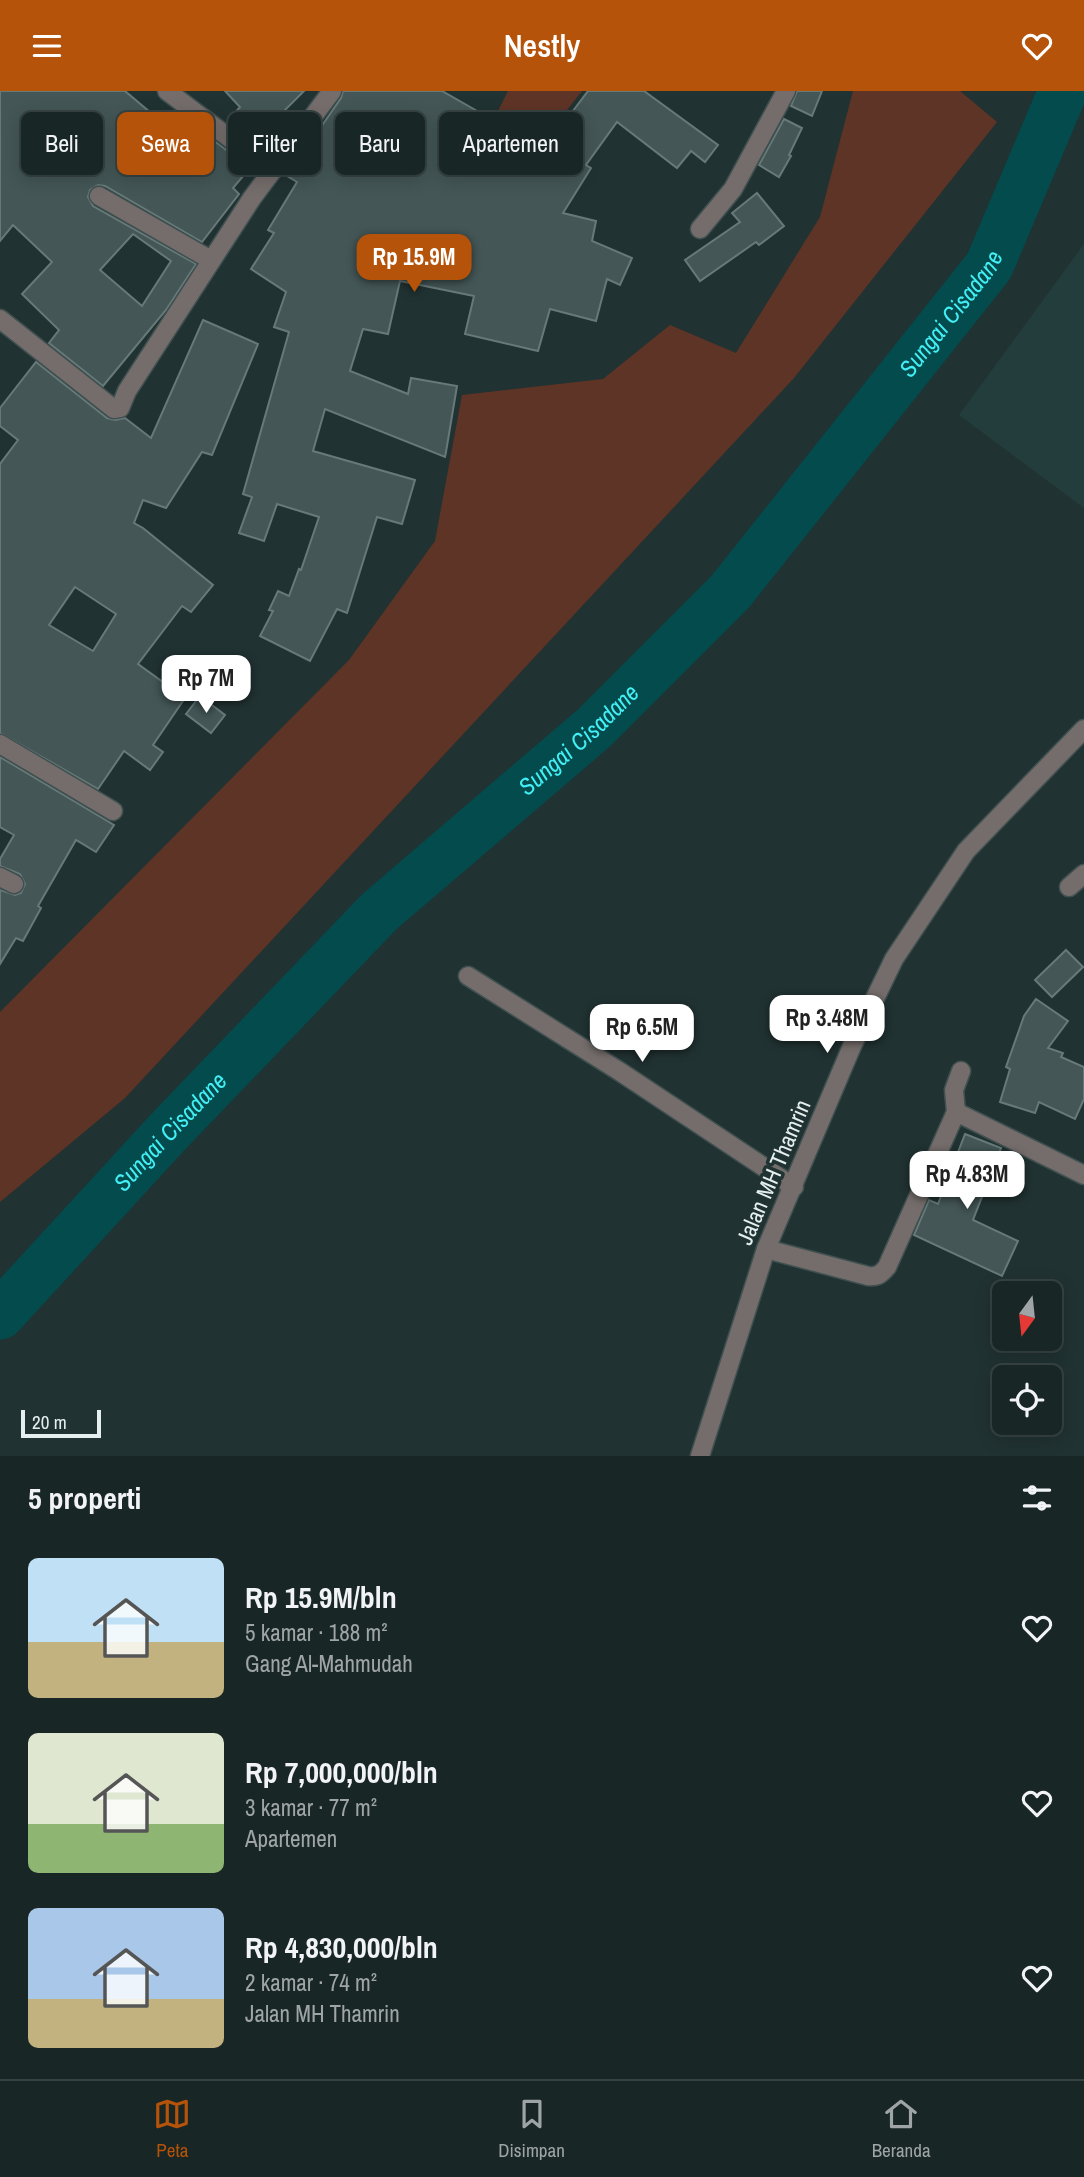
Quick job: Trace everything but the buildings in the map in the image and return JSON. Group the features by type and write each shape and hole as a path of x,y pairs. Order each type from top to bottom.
{"street":[{"path":"167,91 228,137"},
{"path":"316,112 332,91"},
{"path":"700,229 733,189 786,91"},
{"path":"0,319 114,409 120,408 127,391 269,175"},
{"path":"99,196 211,260"},
{"name":"Jalan MH Thamrin","path":"700,1456 766,1249 852,1046 894,959 966,851 1084,729"},
{"path":"0,744 113,811"},
{"path":"1069,887 1084,874"},
{"path":"468,976 619,1071 794,1187"},
{"path":"766,1249 876,1277 887,1267 956,1112 954,1090 961,1072"},
{"path":"956,1112 1084,1175"}],"shaded area":[{"path":"508,91 582,91 565,112 498,112"},
{"path":"853,91 960,91 997,122 794,378 125,1098 0,1202 0,1012 349,660 435,541 462,395 603,379 670,325 736,353 820,217"},
{"path":"1084,244 1084,508 959,415"}],"waterway":[{"name":"Sungai Cisadane","path":"0,1315 167,1133 379,912 595,727 730,592 989,266 1063,91"}]}
